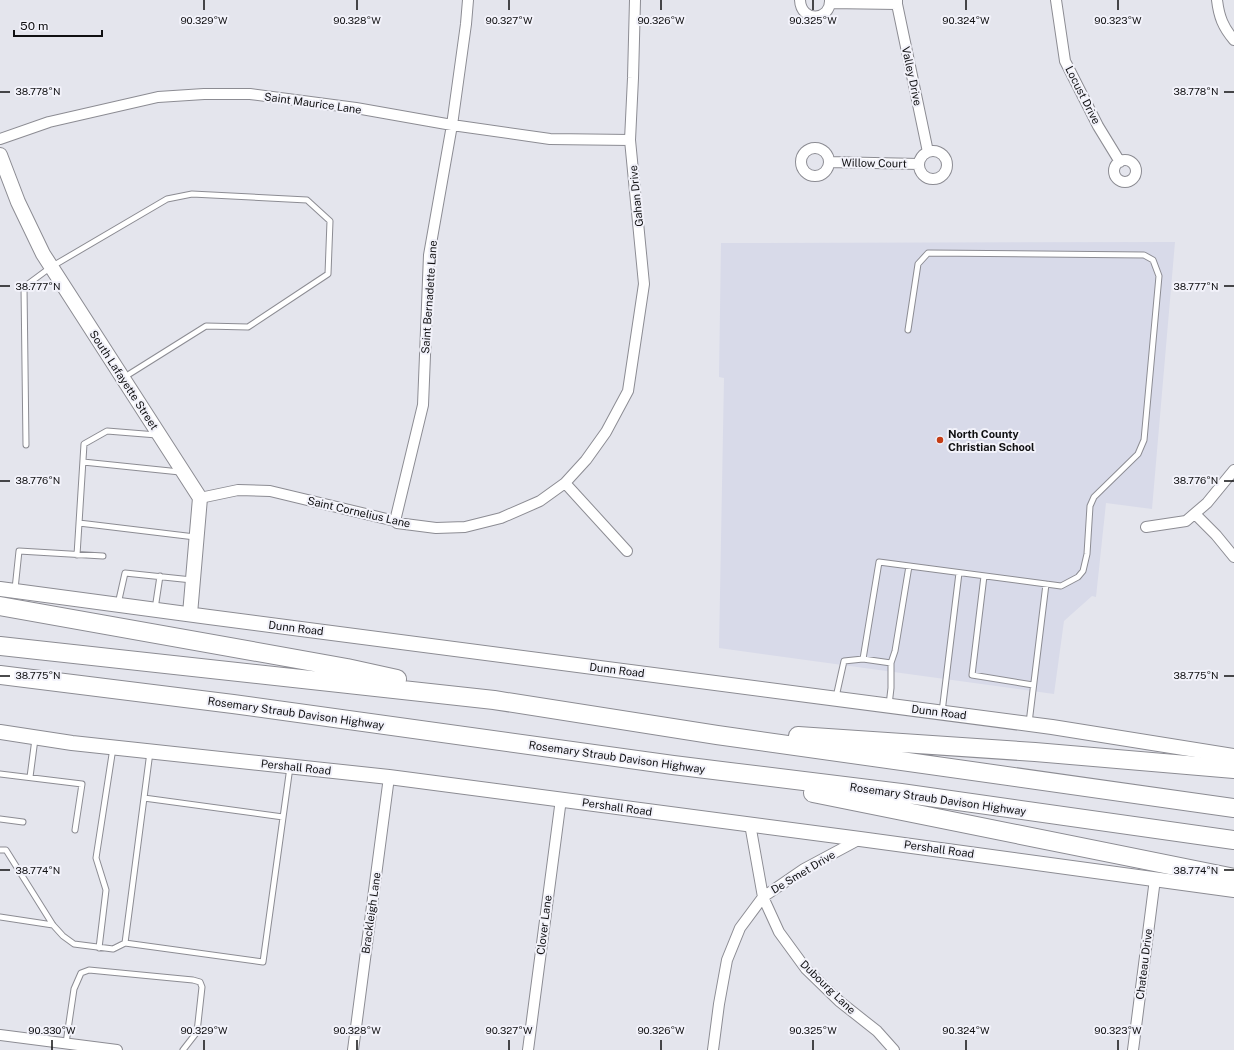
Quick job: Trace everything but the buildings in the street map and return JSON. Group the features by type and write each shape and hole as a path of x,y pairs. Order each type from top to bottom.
{"highway":[{"path":"0,606 348,668 494,700"},
{"path":"0,646 494,700 717,735 1234,808"},
{"name":"Rosemary Straub Davison Highway","path":"0,675 233,704 673,765 901,793 1234,840"},
{"path":"717,735 747,732 1027,751 1234,769"},
{"path":"673,765 1234,878"}],"street":[{"name":"Saint Bernadette Lane","path":"394,521 423,405 429,255 452,125 468,0"},
{"name":"Gahan Drive","path":"628,391 644,284 630,140 635,0"},
{"path":"800,0 801,7 804,12 814,17 825,13 829,8 830,1 897,2"},
{"name":"Locust Drive","path":"1056,0 1065,61 1098,126 1120,162"},
{"path":"1217,0 1219,13 1225,29 1234,40"},
{"name":"Valley Drive","path":"897,2 928,152"},
{"name":"Saint Maurice Lane","path":"0,139 49,122 158,97 204,94 250,94 356,108 452,125 550,139 630,140"},
{"path":"934,151 939,152 943,156 946,160 947,166 946,171 942,175 938,178 932,179 923,174 920,170 919,164 920,159 924,155 928,152 934,151"},
{"name":"South Lafayette Street","path":"0,155 18,202 43,254 200,498"},
{"name":"Willow Court","path":"829,162 919,164"},
{"name":"Saint Cornelius Lane","path":"200,498 238,490 270,492 394,521 397,523 436,528 465,527 501,518 540,501 565,483 586,460 606,432 628,391"},
{"path":"1146,527 1186,521 1207,503 1234,470"},
{"path":"565,483 627,551"},
{"path":"190,614 200,498"},
{"path":"1194,514 1216,535 1234,557"},
{"name":"Dunn Road","path":"0,588 155,610 942,712 1234,756"},
{"name":"Pershall Road","path":"0,732 113,748 390,777 1234,890"},
{"name":"Brackleigh Lane","path":"353,1050 390,777"},
{"name":"Clover Lane","path":"528,1050 561,799"},
{"name":"Dubourg Lane","path":"750,824 763,897 779,932 806,969 839,1001 877,1031 894,1050"},
{"name":"De Smet Drive","path":"713,1050 727,960 740,928 763,897 804,869 860,839"},
{"name":"Chateau Drive","path":"1133,1050 1155,879"},
{"path":"0,1034 117,1050"}],"lane":[{"path":"26,445 24,287 51,267 167,199 192,194 307,200 330,221 328,274 248,327 206,326 123,378"},
{"path":"863,659 879,562 1061,586 1078,578 1083,571 1087,554 1090,506 1094,496 1138,454 1144,440 1159,276 1153,260 1144,255 928,253 918,264 908,330"},
{"path":"77,555 84,444 107,431 160,435"},
{"path":"83,462 183,472"},
{"path":"79,523 196,538"},
{"path":"15,590 19,551 103,556"},
{"path":"889,706 891,663 895,651 909,566"},
{"path":"118,604 125,573 193,580"},
{"path":"942,712 959,573"},
{"path":"155,610 160,576"},
{"path":"984,576 972,675 1033,685"},
{"path":"1028,724 1046,584"},
{"path":"835,698 844,661 863,659 891,663"},
{"path":"30,778 35,738"},
{"path":"99,948 106,890 96,858 113,748"},
{"path":"125,943 150,751"},
{"path":"0,850 6,850 53,925 62,936 74,944 113,949 125,943 263,962 290,767"},
{"path":"0,774 82,784 75,830"},
{"path":"144,798 283,817"},
{"path":"0,819 23,822"},
{"path":"0,917 53,925"},
{"path":"66,1043 74,988 81,973 89,970 193,980 200,982 202,987 197,1032 183,1050"}],"shaded area":[{"name":"North County Christian School","path":"1175,242 1152,509 1106,503 1096,597 1092,596 1064,621 1054,694 719,648 724,378 719,377 721,243"}],"place":[{"name":"North County Christian School","path":"940,440"}]}
